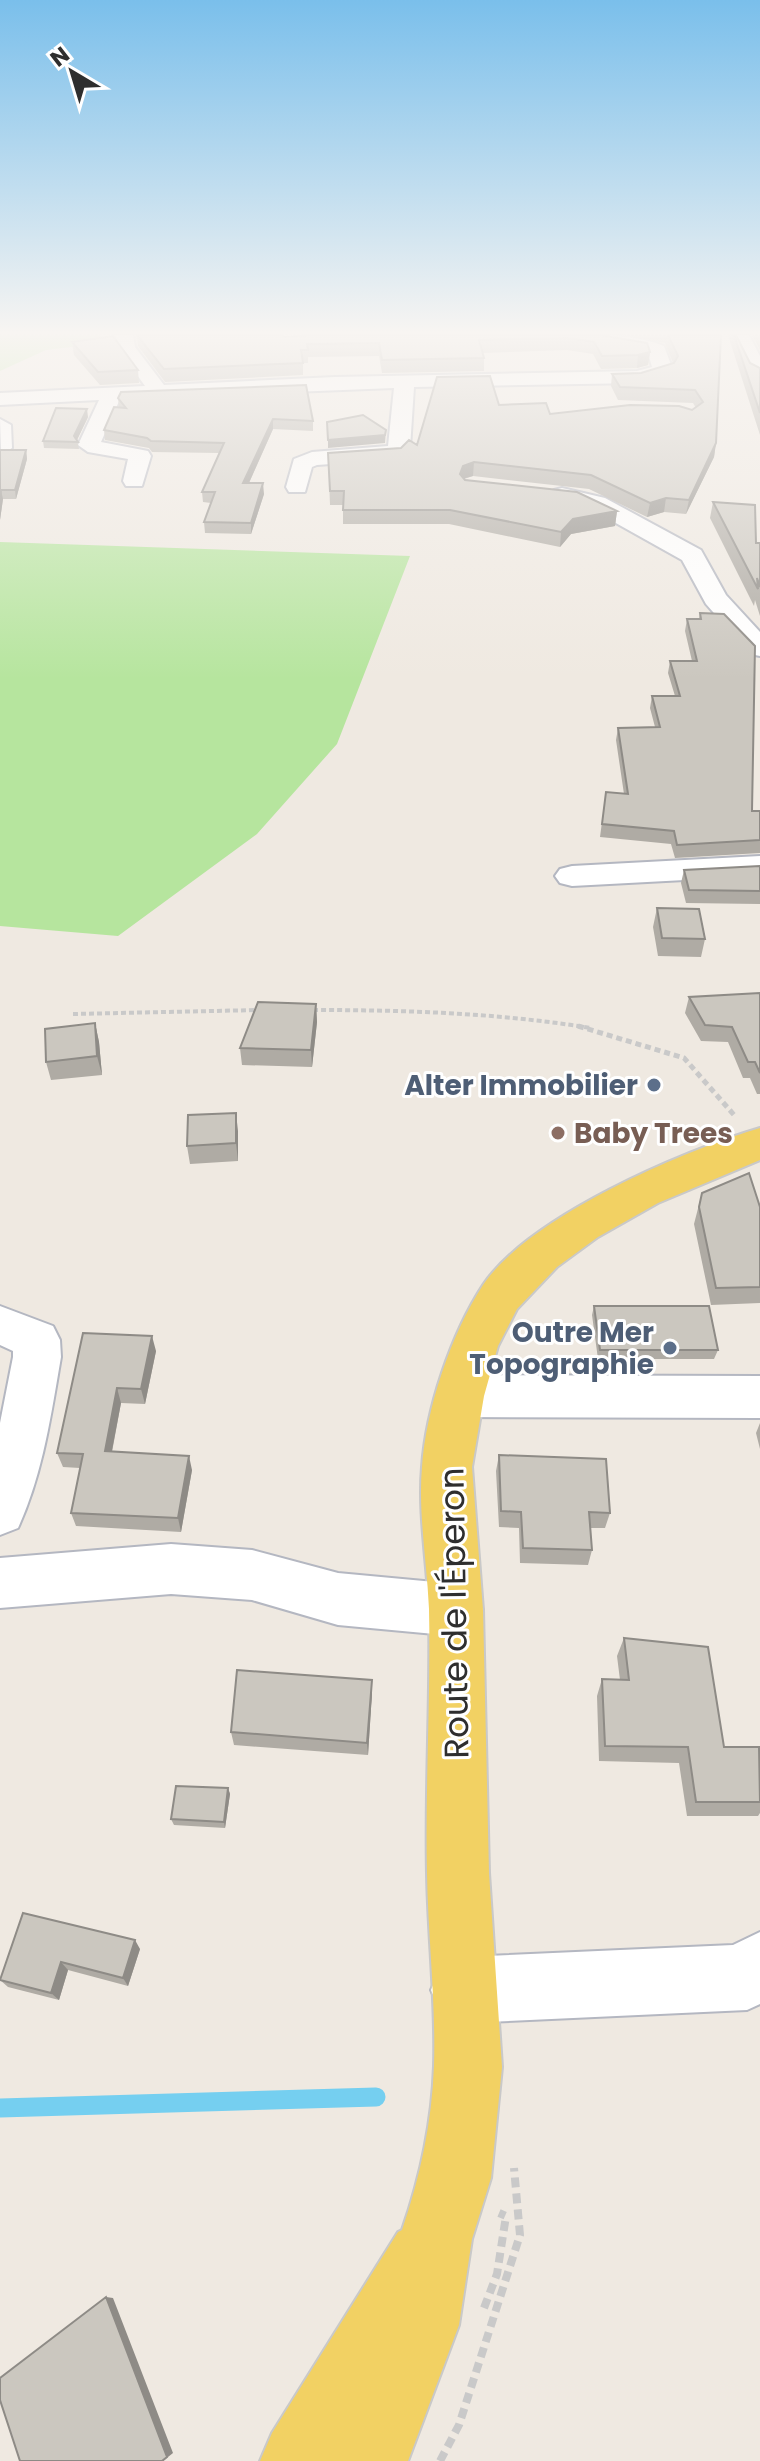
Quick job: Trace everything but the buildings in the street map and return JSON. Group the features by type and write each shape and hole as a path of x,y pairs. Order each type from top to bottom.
{"main road":[{"name":"Route de l'Éperon","path":"365,2461 379,2437 421,2325 436,2239 455,2178 468,2067 458,1873 456,1610 447,1467 460,1396 475,1345 501,1296 541,1255 582,1225 750,1133"},
{"name":"Route de l'Éperon","path":"300,2461 436,2239"}],"street":[{"path":"102,450 133,452 140,456 134,481"},
{"path":"297,487 302,464 312,459 393,454 397,450"},
{"path":"535,492 581,497 597,503 692,555 715,598 760,648"},
{"path":"572,876 760,866"},
{"path":"0,1325 36,1340 37,1357 18,1459 0,1511"},
{"path":"460,1396 760,1397"},
{"path":"0,1583 171,1569 252,1575 338,1599 456,1610"},
{"path":"464,1990 747,1977 760,1964"}],"path":[{"path":"73,1014 272,1010"},
{"path":"303,1010 483,1014 590,1028 684,1058 750,1133"},
{"path":"440,2461 459,2425 520,2235 514,2163"}],"green space":[{"path":"0,542 410,556 337,744 257,834 118,936 0,926"}],"waterway":[{"path":"0,2108 376,2097"}],"place":[{"name":"Alter Immobilier","path":"654,1085"},
{"name":"Baby Trees","path":"558,1133"},
{"name":"Outre Mer Topographie","path":"670,1348"}]}
